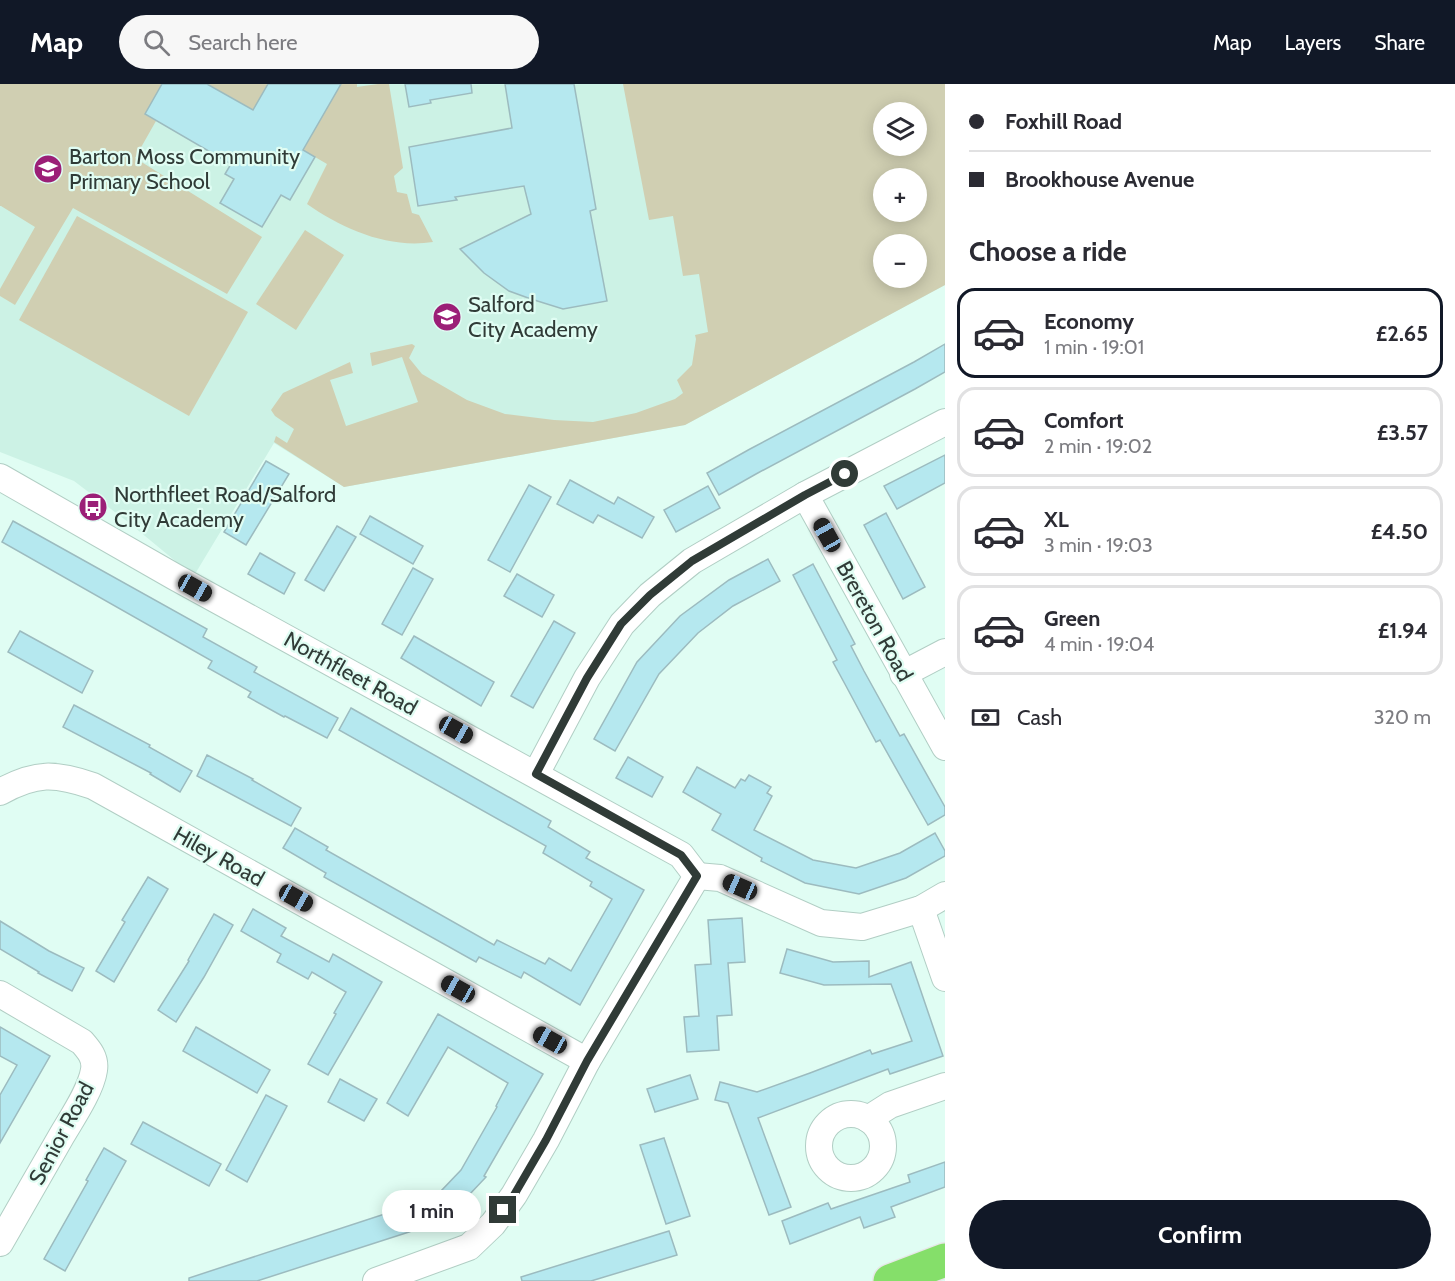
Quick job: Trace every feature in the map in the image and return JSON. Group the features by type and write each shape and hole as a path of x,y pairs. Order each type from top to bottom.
{"highway":[{"path":"890,1281 945,1260"}],"street":[{"path":"536,774 587,678 621,624 650,595 692,561 805,495 945,422"},
{"name":"Northfleet Road","path":"0,477 195,588 681,855 697,876"},
{"name":"Brereton Road","path":"805,495 945,747"},
{"path":"903,674 945,652"},
{"name":"Hiley Road","path":"0,792 30,778 45,776 72,779 93,786 587,1061"},
{"path":"376,1281 469,1247 493,1224 514,1195 587,1061 697,876 720,878 821,923 862,927 921,909 945,895"},
{"path":"921,909 945,978"},
{"name":"Senior Road","path":"0,994 82,1042 94,1062 94,1071 78,1108 0,1243"},
{"path":"868,1119 890,1104 945,1086"}],"shaded area":[{"name":"Salford City Academy","path":"0,84 945,84 945,285 685,425 344,487 274,443 195,574 179,564 74,481 0,452"},
{"path":"0,84 162,84 145,114 156,121 135,158 262,237 227,294 73,208 15,305 0,296 0,289 35,227 0,206"},
{"path":"207,84 268,84 264,90 267,118"},
{"path":"341,84 357,84 357,87 389,84 403,168 394,176 397,192 407,194 412,213 419,215 433,242 399,243 383,240 351,229 307,204 327,164 303,150"},
{"path":"623,84 945,84 945,285 685,425 344,487 274,442 276,436 287,443 294,429 275,416 271,410 283,393 350,362 353,373 330,380 346,426 418,402 402,357 372,366 370,353 412,344 415,346 409,358 422,374 467,400 505,414 593,422 636,413 675,399 683,393 677,380 692,365 695,335 708,332 699,274 683,276 673,216 649,220"},
{"path":"77,216 248,312 189,416 19,320"},
{"path":"305,230 344,255 296,330 256,304"}],"building":[{"path":"162,84 207,84 253,110 268,84 341,84 303,150 315,157 290,200 281,195 262,227 220,203 234,179 225,174 231,164 145,114"},
{"path":"405,84 471,84 472,93 430,100 431,103 409,107"},
{"path":"505,84 574,84 596,209 590,211 607,301 563,309 531,299 509,291 484,273 460,249 531,214 524,186 455,197 457,200 418,206 409,147 512,128"},
{"path":"945,344 945,372 719,495 707,473"},
{"path":"945,455 945,483 897,509 884,486"},
{"path":"266,461 289,474 246,545 224,532"},
{"path":"570,480 614,504 618,497 654,517 642,538 598,515 593,523 557,504"},
{"path":"529,485 551,497 510,572 488,560"},
{"path":"708,486 720,508 676,532 664,510"},
{"path":"886,513 925,587 903,599 864,525"},
{"path":"370,516 423,546 413,564 360,534"},
{"path":"13,521 207,629 203,637 257,667 254,672 338,718 327,738 248,697 251,692 208,668 212,661 2,542"},
{"path":"337,526 356,537 324,591 305,580"},
{"path":"260,553 295,573 284,594 248,574"},
{"path":"768,559 780,581 733,606 698,633 659,674 615,751 594,739 637,662 680,616 729,580"},
{"path":"813,564 855,644 851,646 864,671 900,736 904,734 945,807 945,815 928,825 880,740 876,742 833,662 837,660 793,575"},
{"path":"413,568 433,579 402,635 382,624"},
{"path":"517,574 554,595 542,617 504,596"},
{"path":"554,621 575,633 533,708 511,696"},
{"path":"20,631 93,671 82,693 8,652"},
{"path":"414,636 494,682 481,706 401,658"},
{"path":"74,705 150,745 149,747 192,771 180,792 151,773 63,727"},
{"path":"351,708 551,821 548,827 590,852 586,858 644,890 580,1005 524,972 521,978 479,957 476,962 324,877 326,873 283,848 295,828 328,847 326,850 494,945 497,940 545,964 549,958 571,971 612,899 590,886 592,882 543,853 546,846 339,730"},
{"path":"207,755 301,808 291,826 197,776"},
{"path":"628,757 663,777 652,797 616,778"},
{"path":"697,767 735,788 741,779 745,781 749,775 771,787 767,793 772,796 754,830 813,860 856,868 900,853 935,833 945,851 945,856 906,878 859,894 805,883 761,861 762,858 712,830 721,814 683,792"},
{"path":"148,877 168,889 114,982 96,971 125,922 122,920"},
{"path":"253,909 286,928 281,936 329,962 333,954 382,982 328,1075 308,1064 346,992 312,972 308,979 277,962 281,954 241,931"},
{"path":"214,914 233,925 176,1022 158,1010 189,961"},
{"path":"742,918 745,962 728,963 732,1015 717,1016 719,1050 687,1052 684,1017 699,1016 695,965 711,964 708,920"},
{"path":"0,921 49,951 84,968 72,991 0,949"},
{"path":"787,949 833,962 869,961 869,977 911,962 943,1056 890,1074 888,1069 758,1118 791,1207 769,1215 728,1103 715,1100 720,1082 757,1092 870,1050 872,1054 912,1041 891,984 824,985 780,973"},
{"path":"438,1014 543,1074 484,1176 486,1177 449,1216 409,1232 257,1281 189,1281 189,1278 400,1209 439,1193 461,1170 508,1083 448,1047 408,1116 387,1103"},
{"path":"0,1027 50,1056 0,1143 0,1095 17,1065 0,1056"},
{"path":"196,1027 270,1070 257,1093 183,1051"},
{"path":"690,1075 698,1099 655,1112 647,1089"},
{"path":"340,1079 377,1099 364,1121 328,1102"},
{"path":"266,1095 287,1106 247,1182 226,1170"},
{"path":"143,1122 221,1164 209,1186 131,1144"},
{"path":"664,1138 690,1216 666,1224 640,1145"},
{"path":"104,1148 126,1161 65,1271 44,1259"},
{"path":"945,1162 945,1187 891,1207 895,1217 864,1228 860,1217 790,1244 782,1221 828,1203 831,1209 910,1182 908,1175"},
{"path":"669,1231 677,1255 591,1281 522,1281 521,1277"}],"place":[{"name":"Barton Moss Community Primary School","path":"48,169"},
{"name":"Salford City Academy","path":"447,317"},
{"name":"Northfleet Road/Salford City Academy","path":"93,507"}],"route":[{"path":"503,1210 546,1140 587,1061 697,876 681,855 536,774 587,678 621,624 650,595 692,561 845,474"}]}
